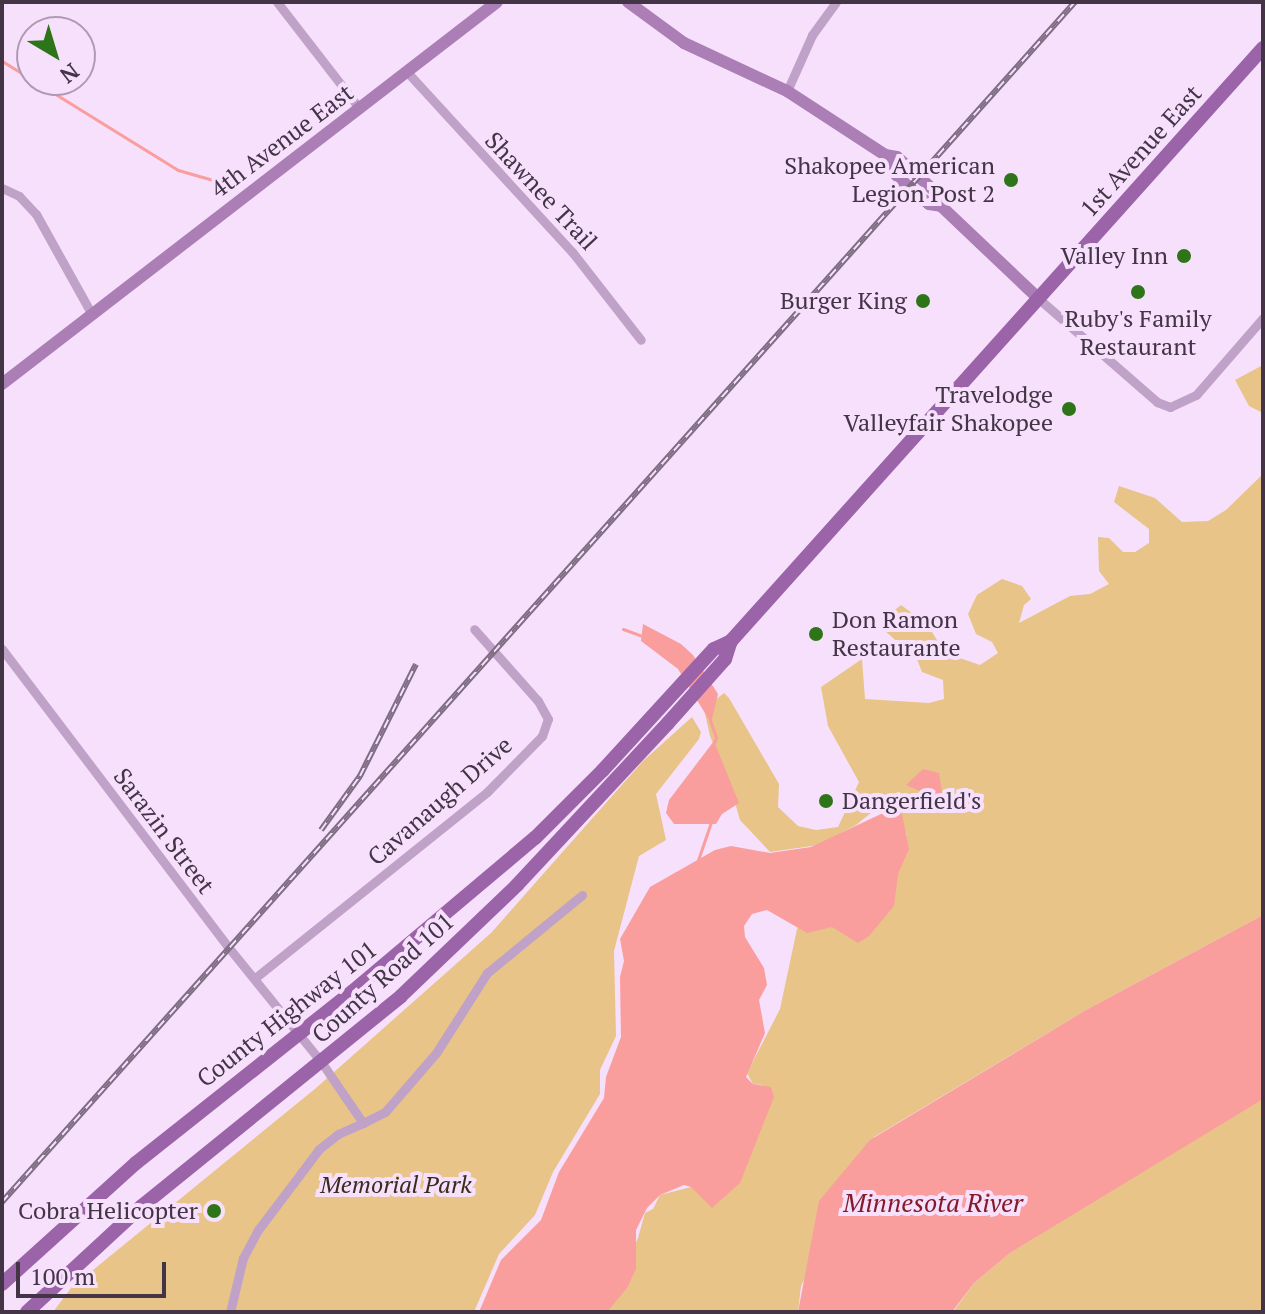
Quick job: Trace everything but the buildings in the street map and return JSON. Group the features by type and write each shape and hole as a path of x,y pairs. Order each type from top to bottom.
{"main road":[{"name":"1st Avenue East","path":"731,641 1263,48"},
{"name":"County Highway 101","path":"2,1284 136,1163 297,1035 535,838 706,656 731,641"},
{"name":"County Road 101","path":"27,1312 142,1206 322,1063 469,933 715,671 725,659 731,641"}],"street":[{"path":"277,2 360,109"},
{"name":"4th Avenue East","path":"2,384 497,2"},
{"path":"628,2 684,43 787,91 885,155 897,157 938,194 941,206 1039,299 1157,402 1170,407 1188,401 1263,318"},
{"path":"787,91 812,35 836,2"},
{"name":"Shawnee Trail","path":"408,73 573,253 641,340"},
{"path":"2,188 19,196 36,214 91,313"},
{"name":"Cavanaugh Drive","path":"255,978 487,792 548,727 544,709 474,629"},
{"name":"Sarazin Street","path":"2,649 158,856 322,1063 363,1123"},
{"path":"230,1312 236,1280 253,1239 319,1149 338,1134 385,1112 436,1053 487,973 582,895"}],"green space":[{"path":"1263,365 1263,413 1249,406 1235,380"},
{"path":"1263,474 1263,915 1086,1010 874,1137 801,1286 798,1312 606,1311 638,1238 645,1213 653,1209 660,1195 691,1187 763,1085 753,1084 747,1073 780,1009 797,929 907,835 882,804 856,825 819,845 770,852 740,820 710,736 704,709 724,693 729,698 779,784 778,807 798,826 816,830 838,827 859,782 828,726 821,687 862,659 865,699 929,703 944,699 943,680 922,672 912,646 901,645 885,631 886,617 901,605 927,624 945,653 980,665 998,653 992,642 976,634 968,614 977,595 1002,579 1022,586 1031,599 1024,605 1019,623 1070,596 1090,594 1109,584 1099,571 1098,537 1109,538 1123,552 1135,552 1149,543 1149,529 1114,502 1119,486 1155,498 1182,522 1208,521 1226,510"},
{"name":"Memorial Park","path":"692,717 701,732 699,739 656,794 666,840 639,856 614,951 616,1036 600,1070 600,1094 553,1172 535,1215 499,1254 474,1312 53,1312 71,1288 316,1088 491,933 643,761"},
{"path":"1263,1029 1263,1312 953,1312 974,1283 1010,1253 1177,1149 1140,1103"}],"water":[{"path":"643,624 681,644 693,655 718,694 711,723 678,669 641,641"},
{"path":"714,741 739,803 722,814 716,824 674,824 666,813 669,800"},
{"path":"923,769 939,773 942,792 936,798 906,785"},
{"path":"881,814 902,814 909,849 898,874 894,906 869,936 858,943 832,927 807,933 767,910 752,914 744,926 745,937 764,968 767,985 759,1000 765,1033 746,1077 753,1084 771,1087 774,1097 740,1183 712,1208 691,1187 684,1185 660,1195 647,1208 636,1230 636,1269 627,1288 607,1312 479,1312 501,1260 541,1220 559,1172 604,1098 606,1077 621,1037 620,977 624,961 620,939 650,887 715,850 731,846 770,853 811,847"},
{"name":"Minnesota River","path":"1263,915 1263,1099 1010,1253 974,1283 952,1312 798,1312 819,1201 870,1140 1086,1010"}],"waterway":[{"path":"2,61 178,170 216,181"},
{"path":"623,629 642,636"},
{"path":"710,720 716,737 714,743"},
{"path":"698,860 711,822"}],"railway":[{"path":"2,1202 1075,2"},
{"path":"321,830 360,776 416,664"}],"place":[{"name":"Shakopee American Legion Post 2","path":"1011,180"},
{"name":"Valley Inn","path":"1184,256"},
{"name":"Ruby's Family Restaurant","path":"1138,292"},
{"name":"Burger King","path":"923,301"},
{"name":"Travelodge Valleyfair Shakopee","path":"1069,409"},
{"name":"Don Ramon Restaurante","path":"816,634"},
{"name":"Dangerfield's","path":"826,801"},
{"name":"Cobra Helicopter","path":"214,1211"}]}
